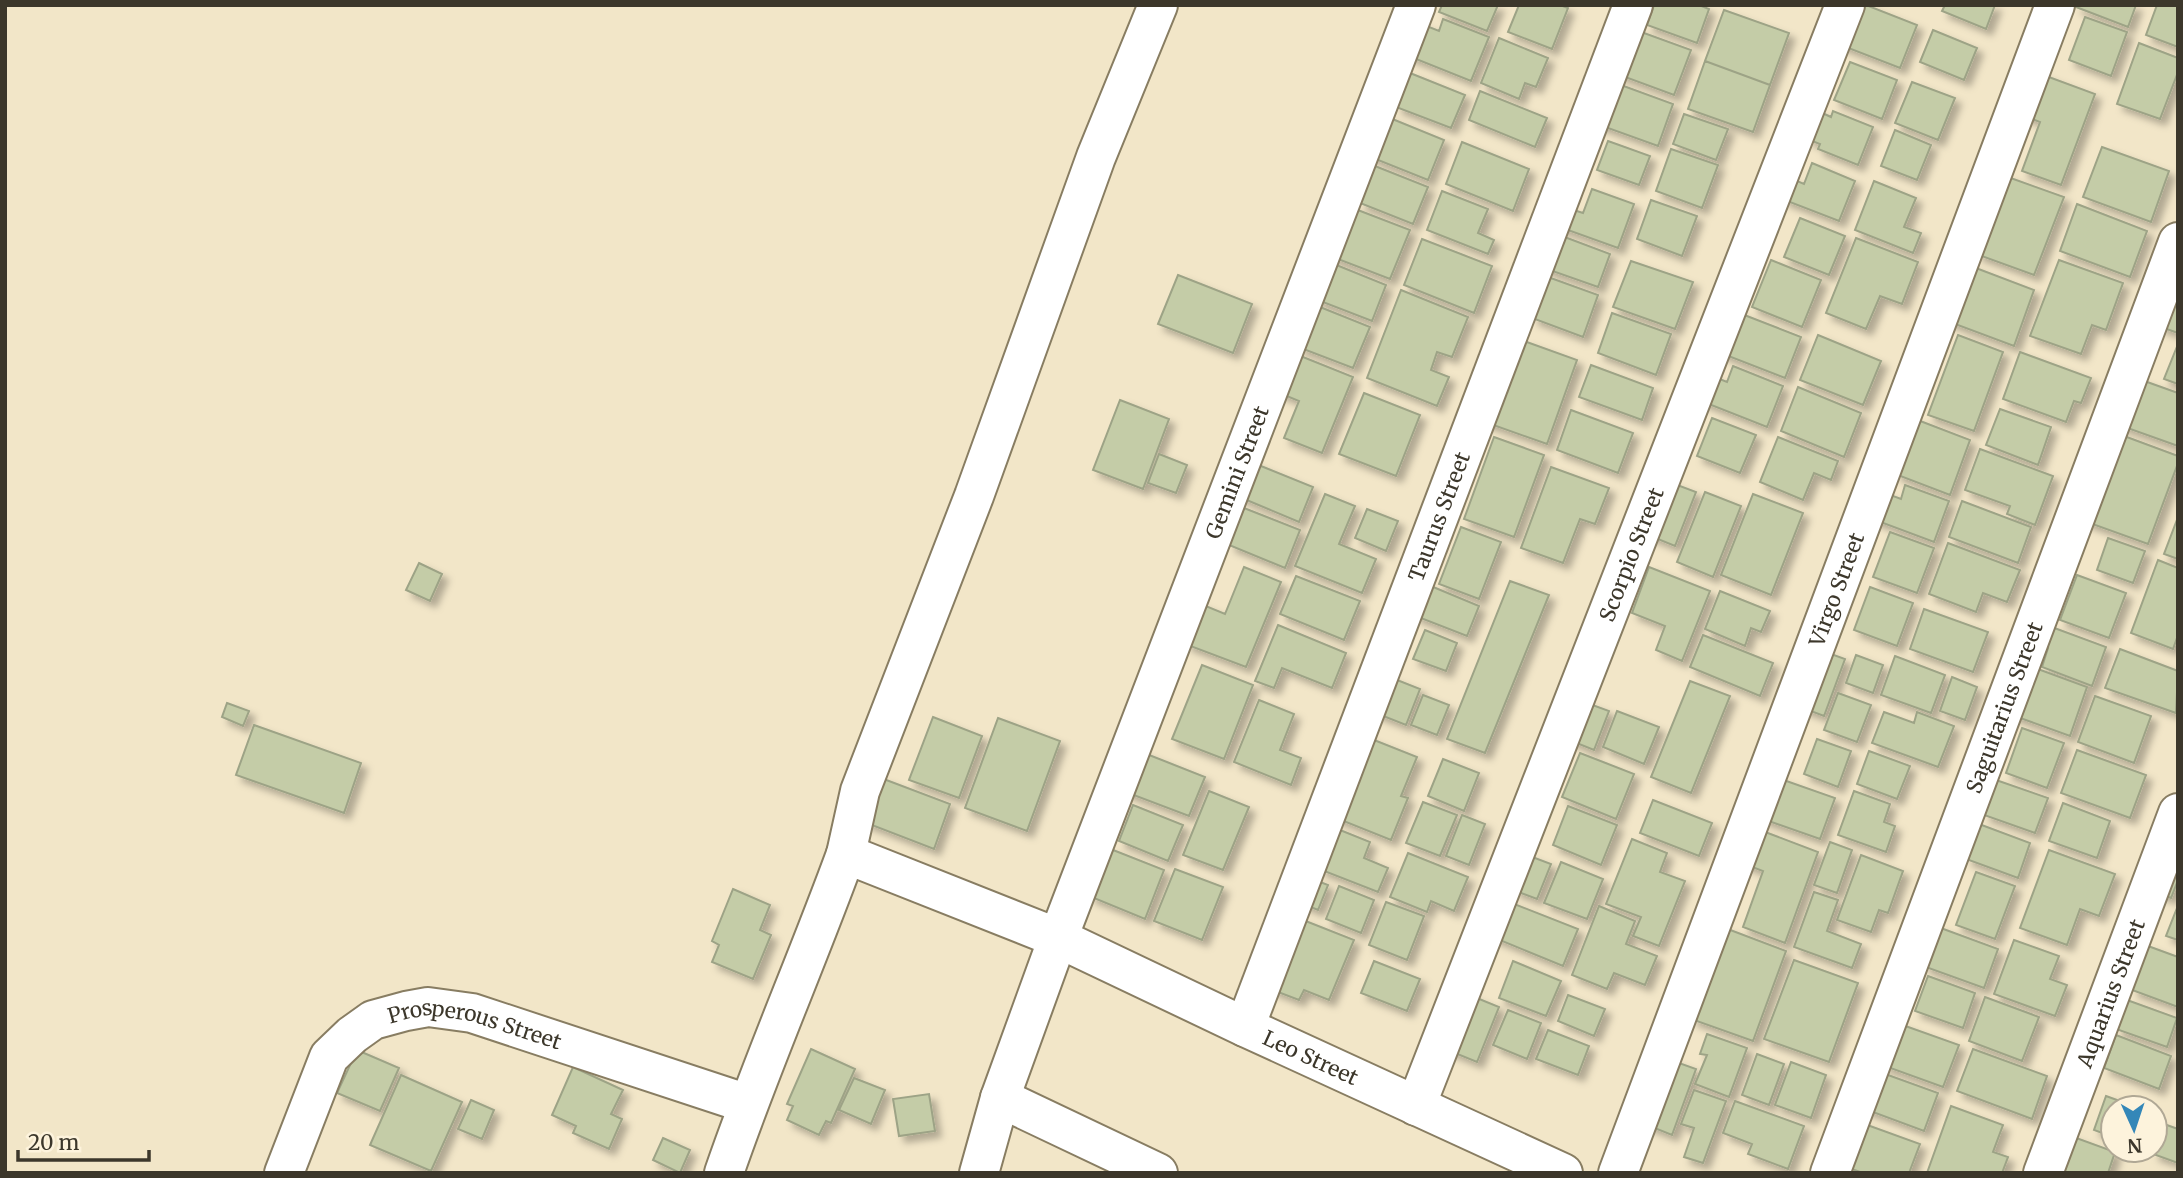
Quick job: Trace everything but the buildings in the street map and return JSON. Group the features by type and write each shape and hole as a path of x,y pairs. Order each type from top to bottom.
{"street":[{"path":"724,1173 748,1104 815,940 846,854 860,791 974,496 1096,157 1158,5"},
{"name":"Gemini Street","path":"979,1173 1000,1098 1058,938 1416,5"},
{"name":"Taurus Street","path":"1245,1027 1633,5"},
{"name":"Scorpio Street","path":"1416,1106 1845,5"},
{"name":"Virgo Street","path":"1618,1173 2055,5"},
{"name":"Saguitarius Street","path":"1830,1173 2178,242"},
{"name":"Aquarius Street","path":"2043,1173 2178,813"},
{"name":"Leo Street","path":"846,854 1058,938 1563,1173"},
{"name":"Prosperous Street","path":"284,1173 329,1057 373,1020 428,1007 472,1013 748,1104"},
{"path":"1000,1098 1158,1173"}]}
